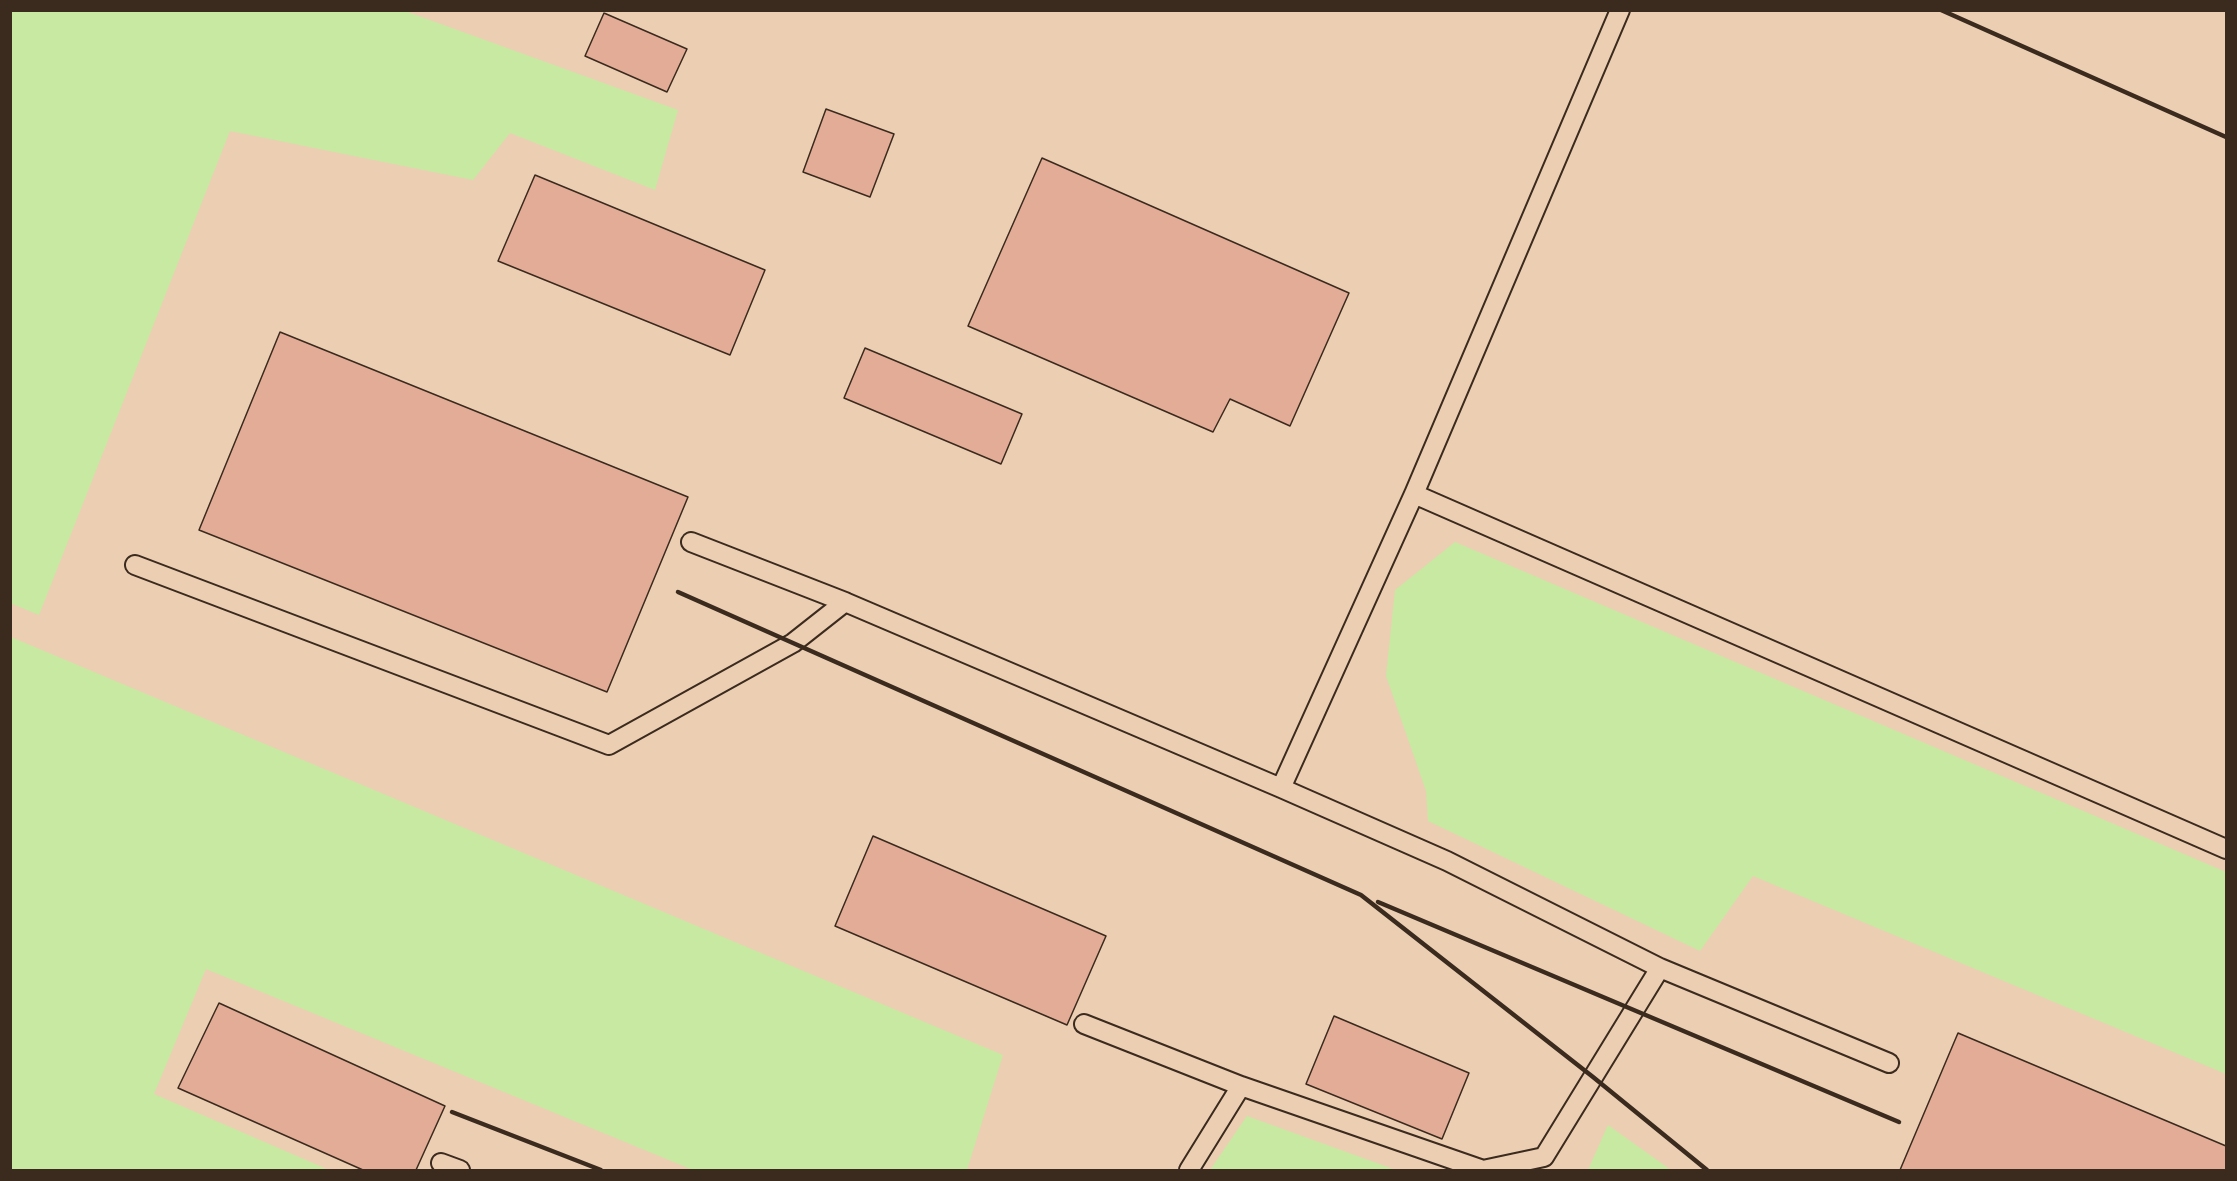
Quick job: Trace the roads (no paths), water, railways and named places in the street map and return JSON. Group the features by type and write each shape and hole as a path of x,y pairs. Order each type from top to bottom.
{"lane":[{"path":"1281,788 1414,494 1620,10"},
{"path":"1414,494 2226,849"},
{"path":"691,542 845,602 1281,788 1448,861 1660,968 1888,1063"},
{"path":"135,565 609,744 793,643 845,602"},
{"path":"1084,1024 1241,1086 1483,1170 1544,1157 1660,968"},
{"path":"1189,1170 1241,1086"},
{"path":"441,1163 460,1170"}],"railway":[{"path":"1941,10 2226,137"},
{"path":"678,592 1361,895 1593,1077 1707,1170"},
{"path":"1378,902 1899,1122"},
{"path":"452,1112 601,1170"}]}
